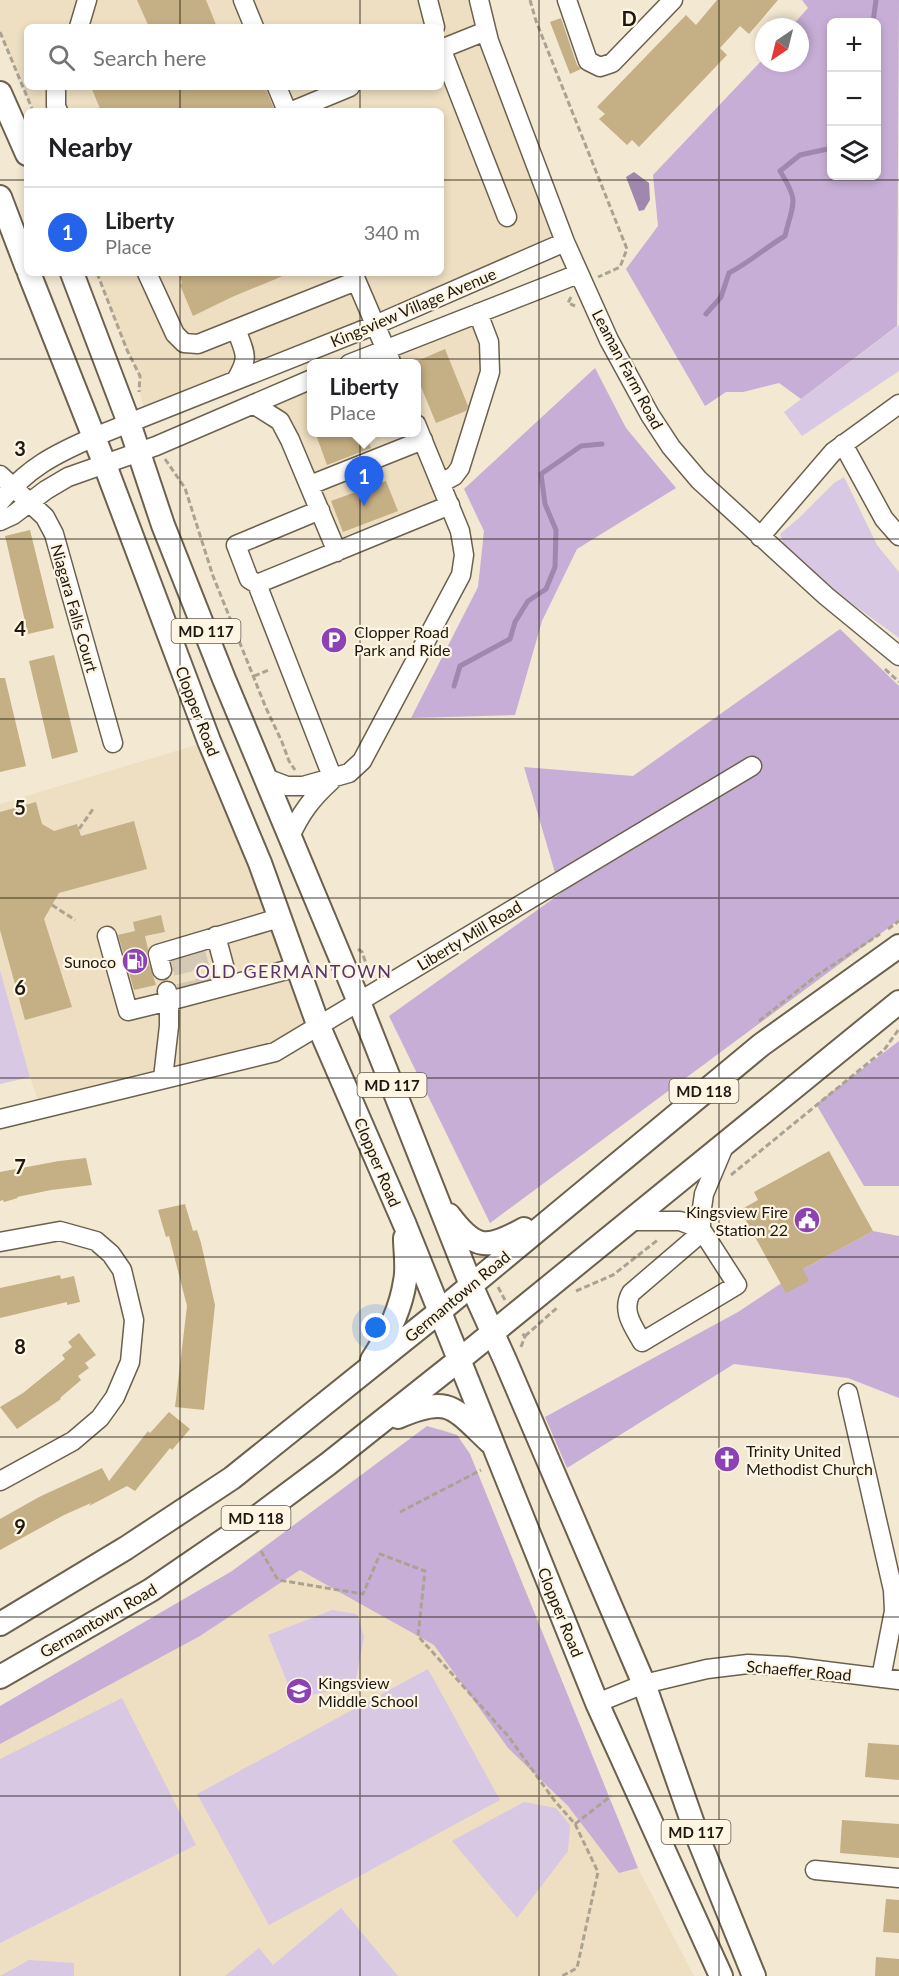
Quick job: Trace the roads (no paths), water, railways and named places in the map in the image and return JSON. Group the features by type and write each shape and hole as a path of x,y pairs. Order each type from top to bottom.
{"main road":[{"path":"0,93 24,147"},
{"path":"0,197 5,227 24,262"},
{"name":"Clopper Road","path":"30,276 105,465 209,741 260,862 319,1027 405,1225 597,1703 721,1976"},
{"name":"MD 117","path":"73,276 138,419 164,525 359,1002 471,1285 644,1684 698,1838 754,1976"},
{"name":"Germantown Road","path":"0,1624 126,1548 232,1478 439,1312 761,1045 899,946"},
{"name":"Germantown Road","path":"0,1677 161,1583 249,1523 493,1333 899,1002"},
{"path":"436,1197 462,1233 478,1244 501,1242 567,1205"},
{"path":"363,1373 383,1342 406,1280 405,1225"},
{"path":"374,1427 421,1407 442,1405 459,1413 494,1446"}],"street":[{"path":"80,24 87,0"},
{"path":"243,0 253,24"},
{"path":"428,0 434,24"},
{"name":"Leaman Farm Road","path":"479,0 486,31 565,242 609,340 650,415 671,447 699,480 826,596 899,656"},
{"path":"567,0 588,61 600,67 612,63 673,0"},
{"path":"444,48 486,31"},
{"path":"444,57 507,218"},
{"path":"56,90 57,108"},
{"path":"278,90 286,108"},
{"path":"299,108 343,90"},
{"name":"Kingsview Village Avenue","path":"0,502 6,481 52,456 138,419 375,325 565,242"},
{"path":"148,276 175,334 184,343 198,344 354,277 388,356"},
{"name":"Kingsview Village Avenue","path":"371,359 388,356 478,313 581,280"},
{"path":"441,483 454,476 460,468 490,372 489,342 478,313"},
{"path":"236,329 246,357 236,380"},
{"path":"0,521 14,515 46,490 68,477 147,449 307,381"},
{"path":"253,404 271,413 280,421 310,485 337,552"},
{"path":"760,537 833,452 899,404"},
{"path":"266,778 293,786 303,786 349,773 362,761 461,575 464,555 460,531 421,434"},
{"path":"310,485 410,437"},
{"path":"843,444 884,519 899,536"},
{"name":"Niagara Falls Court","path":"6,481 45,517 54,534 113,743"},
{"path":"257,584 450,506"},
{"path":"320,510 236,545 249,579 257,584 333,778"},
{"name":"Liberty Mill Road","path":"0,1119 275,1052 752,766"},
{"path":"290,837 312,798 333,778"},
{"path":"162,970 158,954 187,949 216,936 279,918"},
{"path":"107,936 128,1011 168,995 196,988 229,984 298,967"},
{"path":"216,936 229,984"},
{"path":"163,1078 169,1026 168,995"},
{"path":"630,1221 680,1221 701,1229 737,1285 642,1342 628,1318 627,1300 630,1293 694,1239 701,1229 704,1194 725,1144"},
{"path":"0,1242 60,1231 96,1241 111,1254 122,1270 134,1320 130,1362 115,1397 100,1418 73,1441 0,1481"},
{"path":"848,1394 893,1590 890,1679"},
{"name":"Schaeffer Road","path":"597,1703 644,1684 707,1669 748,1664 786,1666 890,1679"},
{"path":"815,1870 899,1878"}],"waterway":[{"path":"874,18 876,0"},
{"path":"706,314 721,297 729,273 785,236 793,203 790,190 780,171 800,155 827,149"},
{"path":"454,686 460,666 510,639 515,622 528,601 546,589 555,567 556,530 545,504 541,474 581,446 602,444"}],"tunnel":[{"path":"196,951 204,982"},
{"path":"179,956 186,986"}],"place":[{"name":"Liberty","path":"364,506"},
{"name":"Clopper Road Park and Ride","path":"334,640"},
{"name":"Sunoco","path":"135,961"},
{"name":"Kingsview Fire Station 22","path":"807,1220"},
{"name":"Trinity United Methodist Church","path":"727,1459"},
{"name":"Kingsview Middle School","path":"299,1691"}],"district":[{"name":"OLD GERMANTOWN","path":"294,971"}]}
